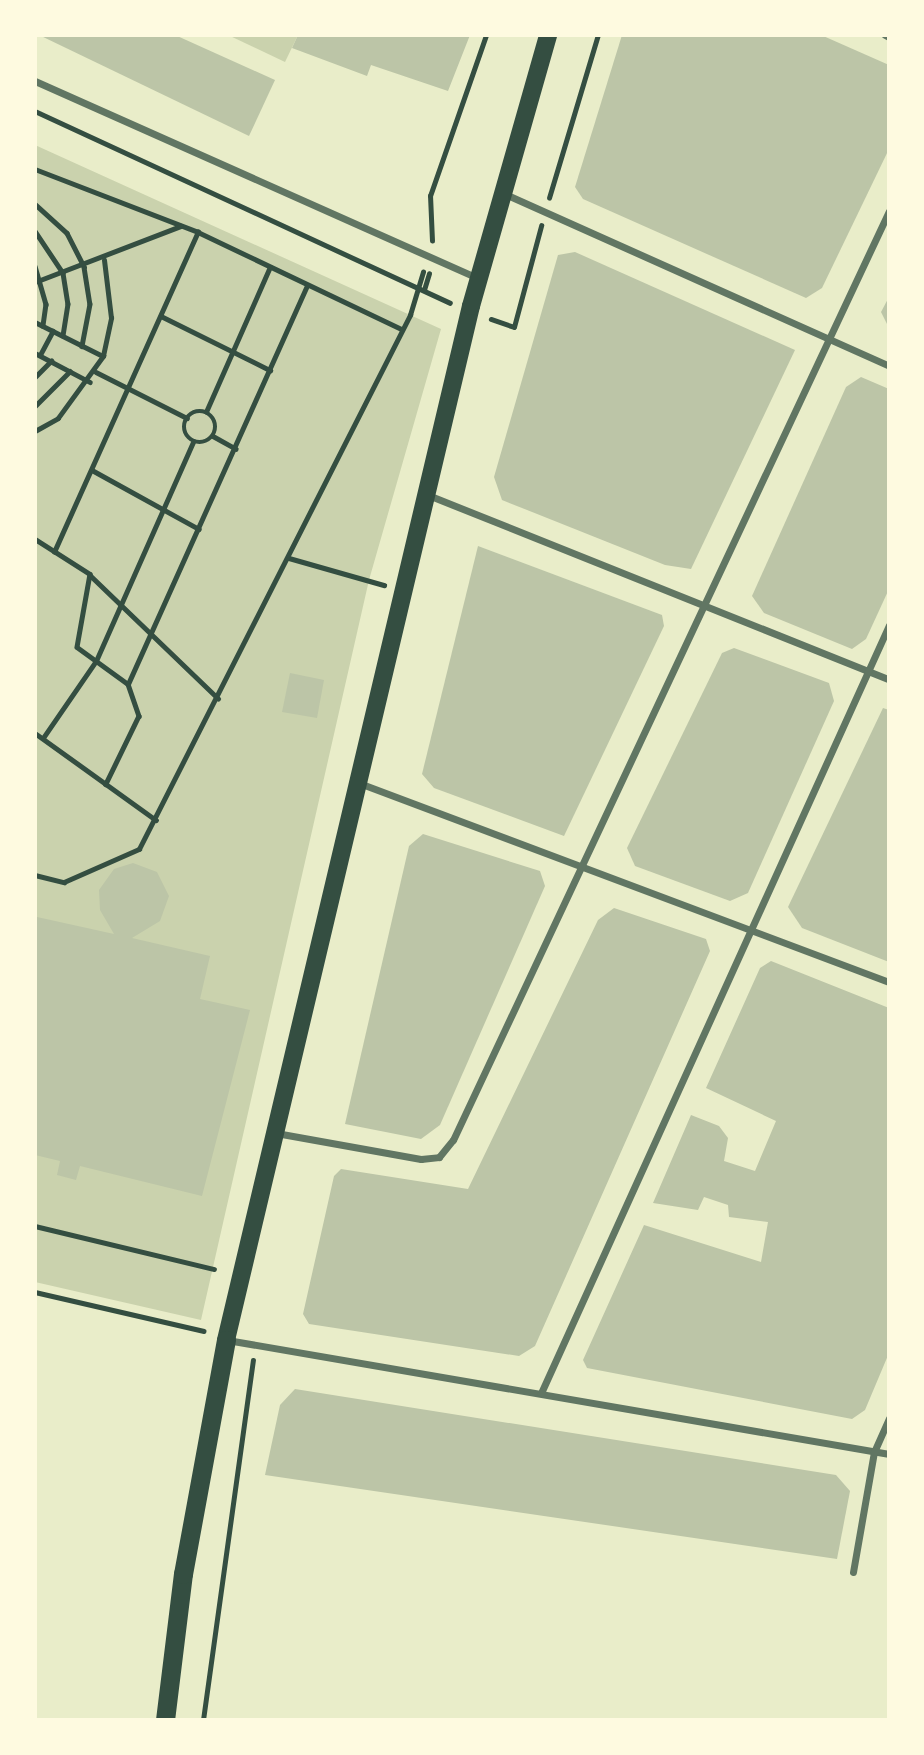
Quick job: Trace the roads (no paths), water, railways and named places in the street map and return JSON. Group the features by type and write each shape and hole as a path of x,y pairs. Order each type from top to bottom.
{"highway":[{"path":"165,1720 183,1574 226,1340"}],"main road":[{"path":"226,1340 272,1132 359,783 402,590 470,311 548,35"}],"street":[{"path":"35,81 479,279"},
{"path":"505,194 889,366"},
{"path":"272,1132 439,1157 453,1140 586,863 827,339 889,211"},
{"path":"426,494 705,603 889,679"},
{"path":"541,1393 889,625"},
{"path":"359,783 586,863 889,982"},
{"path":"226,1340 889,1454"},
{"path":"853,1572 874,1452 889,1418"}]}
